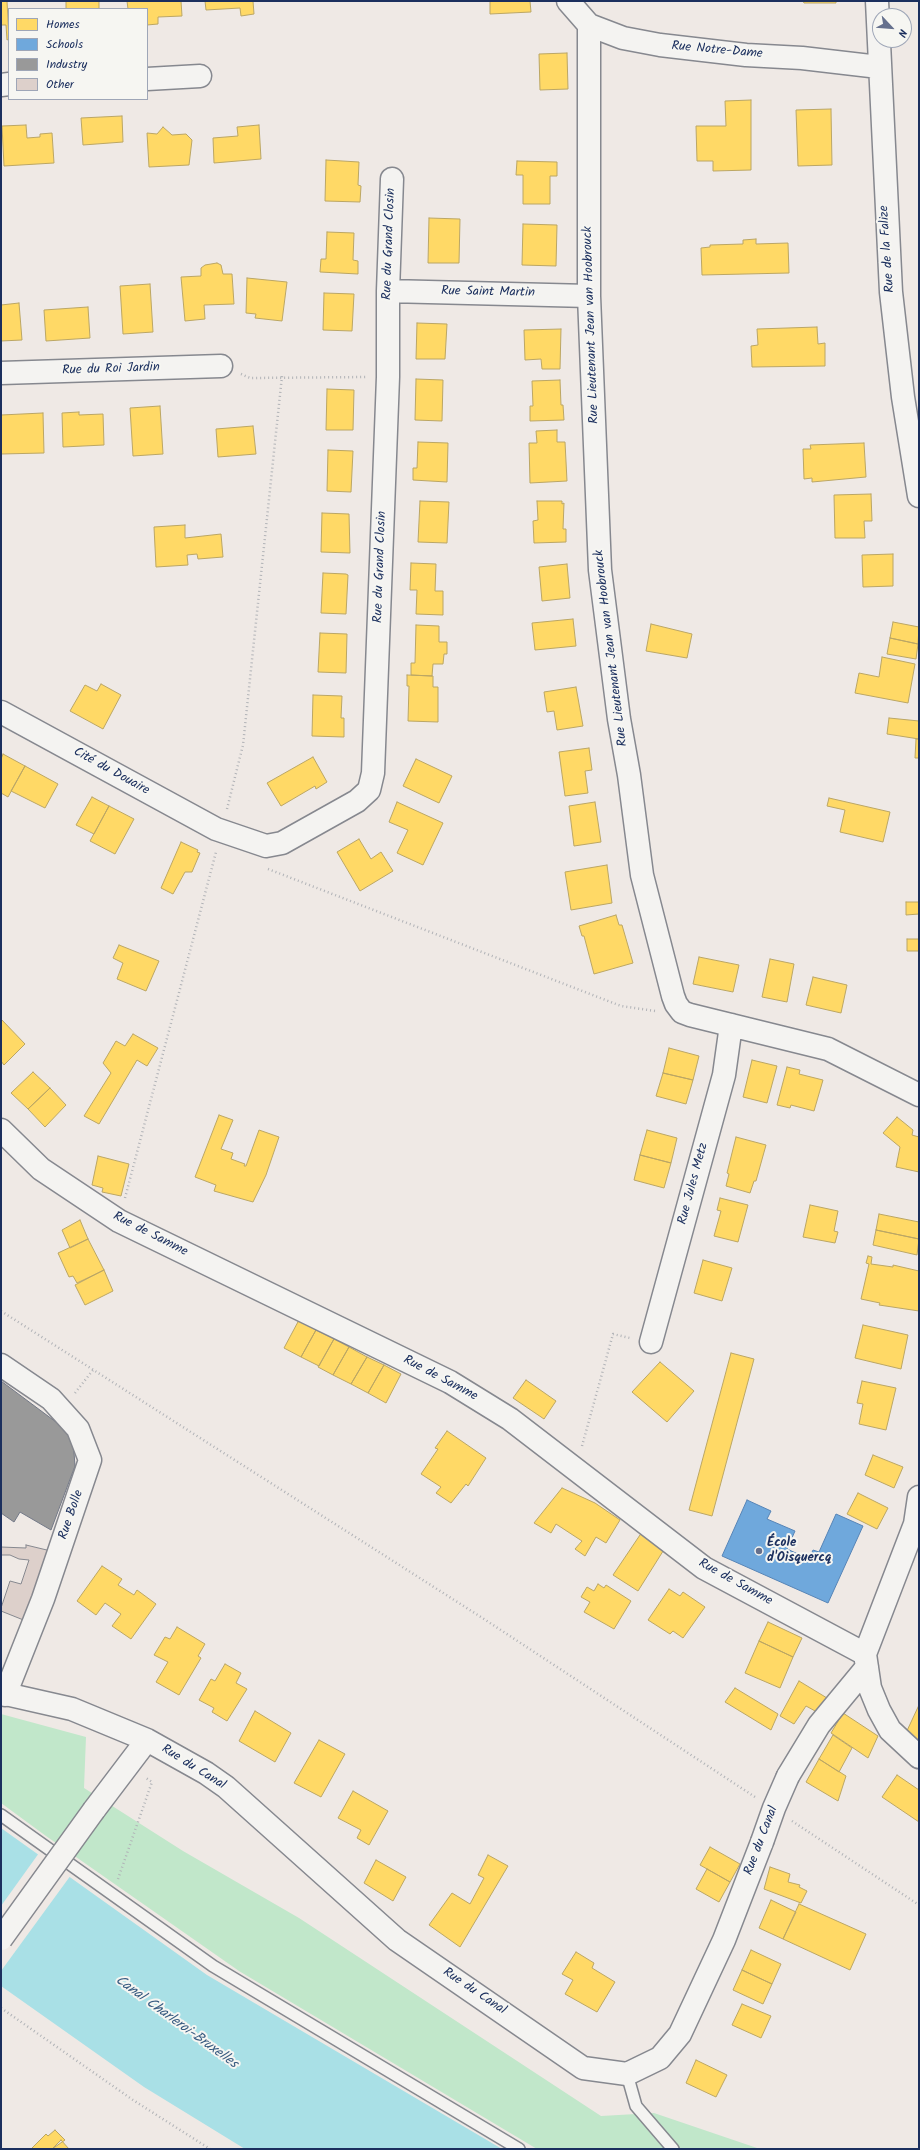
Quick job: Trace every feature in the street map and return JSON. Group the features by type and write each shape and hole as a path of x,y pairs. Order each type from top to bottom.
{"street":[{"name":"Rue Notre-Dame","path":"568,1 589,25 623,38 660,46 746,55 802,58 879,67"},
{"name":"Rue de la Falize","path":"877,1 891,292 904,398 919,496"},
{"name":"Rue Lieutenant Jean van Hoobrouck","path":"589,25 589,296 600,570 619,719 629,776 642,875 673,996 676,1004 682,1012"},
{"path":"148,79 200,76"},
{"name":"Rue du Grand Closin","path":"222,830 250,842 266,846 282,843 357,802 369,790 373,773 388,377 388,291 392,178"},
{"name":"Rue Saint Martin","path":"388,291 589,296"},
{"name":"Rue du Roi Jardin","path":"1,373 222,366"},
{"name":"Cité du Douaire","path":"1,712 222,830"},
{"path":"682,1012 828,1049 919,1094"},
{"name":"Rue Jules Metz","path":"651,1342 724,1075 731,1025"},
{"name":"Rue de Samme","path":"1,1130 41,1169 119,1221 450,1382 510,1419 575,1467 704,1568 866,1660"},
{"name":"Rue Bolle","path":"1,1365 51,1399 78,1429 90,1460 43,1599 3,1694 72,1709 147,1740"},
{"path":"919,1498 917,1524 866,1660 870,1688 879,1710 890,1730 919,1757"},
{"name":"Rue du Canal","path":"1,1939 94,1810 147,1740 206,1773 226,1787 397,1940 583,2068 627,2074 660,2058 680,2034 724,1940 788,1776 819,1725 866,1660"}],"lane":[{"path":"1,1815 213,1966 519,2149"},
{"path":"627,2074 636,2106 673,2149"}],"path":[{"path":"222,366 250,378 282,376 388,377"},
{"path":"119,1221 243,745 282,376"},
{"path":"266,846 266,869 621,1006 666,1013 682,1012"},
{"path":"1,1311 484,1619 761,1801"},
{"path":"575,1467 593,1411 613,1334 651,1342"},
{"path":"61,1410 93,1370"},
{"path":"113,1895 152,1782 128,1765"},
{"path":"787,1818 919,1905"},
{"path":"1,2008 133,2100 210,2149"}],"green space":[{"path":"1,1714 86,1737 84,1788 183,1851 299,1918 601,2116 654,2113 760,2149 537,2149 239,1971 1,1803"}],"water":[{"name":"Canal Charleroi-Bruxelles","path":"1,1828 207,1975 502,2149 245,2149 144,2087 1,1986"}],"pier":[{"path":"39,1853 71,1875 1,1971 1,1906"}],"building: Homes":[{"path":"1,1 7,1 7,40 6,25 1,25"},
{"path":"66,1 99,1 99,8 66,8"},
{"path":"127,1 181,1 182,16 158,17 158,24 148,25 148,8 128,8"},
{"path":"205,1 253,1 254,14 241,16 240,8 206,10"},
{"path":"490,1 530,1 531,12 490,14"},
{"path":"803,1 836,1 836,3 804,3"},
{"path":"567,53 568,89 540,90 539,54"},
{"path":"751,100 751,170 713,171 713,161 697,161 696,126 726,126 725,101"},
{"path":"831,109 832,165 798,166 796,110"},
{"path":"122,116 123,142 83,145 81,118"},
{"path":"26,125 27,138 40,137 40,134 52,133 54,163 4,166 2,126"},
{"path":"259,125 261,159 214,163 213,138 238,136 237,127"},
{"path":"163,127 172,135 186,134 192,140 189,165 149,167 147,133 157,134"},
{"path":"326,160 359,162 358,185 361,186 360,202 325,201"},
{"path":"517,161 557,162 557,176 550,176 550,204 523,204 523,175 516,175"},
{"path":"429,218 460,219 459,263 428,263"},
{"path":"523,224 557,225 556,266 522,265"},
{"path":"327,232 354,233 353,260 358,261 358,274 320,272 321,259 326,259"},
{"path":"756,239 756,244 788,243 789,273 702,275 701,248 710,247 710,245 743,244 743,240"},
{"path":"217,263 221,265 223,274 232,274 234,304 204,305 205,319 185,321 181,277 201,276 201,268 205,265"},
{"path":"247,278 287,282 282,321 255,318 256,314 246,313"},
{"path":"150,284 153,332 123,334 120,286"},
{"path":"324,293 354,294 352,331 323,330"},
{"path":"19,303 22,340 1,341 1,305"},
{"path":"88,307 90,338 46,341 44,310"},
{"path":"417,323 447,324 445,359 416,359"},
{"path":"817,327 818,344 825,343 825,366 752,367 751,346 758,345 757,329"},
{"path":"561,329 560,369 542,369 541,359 525,360 524,330"},
{"path":"416,379 443,380 442,421 415,420"},
{"path":"560,380 561,405 563,405 564,420 530,421 530,406 533,406 532,381"},
{"path":"327,389 354,390 353,430 326,430"},
{"path":"160,406 163,454 133,456 130,408"},
{"path":"79,412 79,415 103,414 104,445 63,447 62,413"},
{"path":"43,413 44,453 1,454 1,415"},
{"path":"253,426 256,454 218,457 216,429"},
{"path":"557,430 557,442 565,442 567,481 530,483 529,443 537,443 536,431"},
{"path":"418,442 448,443 447,482 413,480 413,468 417,468"},
{"path":"864,443 866,477 812,482 812,478 804,479 803,449 811,449 810,445"},
{"path":"328,450 353,451 351,492 327,491"},
{"path":"871,494 872,521 864,521 865,538 835,538 834,495"},
{"path":"420,501 449,502 447,543 418,542"},
{"path":"537,501 562,501 562,504 564,503 563,529 566,529 566,542 534,543 533,521 538,520"},
{"path":"322,513 349,514 350,553 321,552"},
{"path":"185,525 185,538 221,534 223,557 198,559 197,554 187,555 188,565 156,567 154,527"},
{"path":"893,554 893,586 863,587 862,555"},
{"path":"411,563 436,564 435,591 443,591 443,615 416,614 417,590 410,590"},
{"path":"567,564 570,598 542,601 539,567"},
{"path":"323,573 348,575 346,614 321,613"},
{"path":"573,619 576,646 535,650 532,623"},
{"path":"893,622 919,627 918,644 890,638"},
{"path":"651,624 692,634 687,658 646,651"},
{"path":"416,625 439,626 439,642 447,642 447,654 444,654 443,664 433,664 432,676 411,675 411,663 415,663"},
{"path":"320,633 347,634 346,673 318,672"},
{"path":"890,638 918,644 916,659 887,654"},
{"path":"882,657 915,664 908,703 855,693 859,673 879,677"},
{"path":"407,675 433,676 433,687 438,687 438,722 408,721 409,686 407,686"},
{"path":"101,684 121,695 103,729 70,711 85,685 97,691"},
{"path":"576,687 583,726 557,730 554,711 547,712 544,692"},
{"path":"313,695 342,696 341,718 344,718 344,737 312,736"},
{"path":"889,718 919,721 919,739 887,734"},
{"path":"916,739 919,739 919,758 915,758"},
{"path":"589,748 592,770 585,771 588,793 565,796 559,752"},
{"path":"3,754 25,766 8,797 1,793 1,759"},
{"path":"313,757 327,782 316,789 315,786 281,806 267,783"},
{"path":"416,759 452,776 439,803 403,786"},
{"path":"25,766 58,784 45,808 11,791"},
{"path":"92,797 109,806 94,834 76,825"},
{"path":"829,798 890,812 883,842 840,832 845,810 827,806"},
{"path":"397,802 443,823 423,865 397,853 408,830 389,822"},
{"path":"595,802 601,842 574,846 569,806"},
{"path":"109,806 134,819 115,854 90,841"},
{"path":"359,839 371,859 381,852 393,871 360,891 337,852"},
{"path":"181,842 198,850 197,852 200,853 192,872 185,872 173,894 161,888"},
{"path":"607,865 612,903 571,910 565,872"},
{"path":"906,902 919,902 919,914 906,915"},
{"path":"616,915 619,925 622,925 633,963 594,974 584,936 582,936 579,926"},
{"path":"907,939 919,939 919,951 907,951"},
{"path":"119,945 159,961 146,991 117,979 123,963 113,958"},
{"path":"699,957 739,965 733,992 693,984"},
{"path":"770,959 794,964 787,1002 762,997"},
{"path":"813,977 847,985 841,1013 806,1005"},
{"path":"1,1019 25,1044 4,1065 1,1061"},
{"path":"133,1034 158,1048 147,1066 137,1060 99,1124 84,1116 111,1073 103,1063 116,1041 125,1046"},
{"path":"669,1048 699,1056 693,1080 663,1073"},
{"path":"752,1060 777,1066 767,1103 743,1097"},
{"path":"787,1067 800,1070 799,1074 823,1080 814,1111 791,1105 790,1108 777,1105"},
{"path":"33,1072 50,1088 28,1109 11,1093"},
{"path":"663,1073 693,1080 686,1104 656,1096"},
{"path":"50,1088 66,1105 45,1127 28,1109"},
{"path":"219,1115 233,1120 221,1149 233,1153 231,1159 245,1164 244,1166 246,1166 259,1130 279,1137 266,1175 253,1202 214,1191 216,1185 195,1177"},
{"path":"897,1117 913,1130 912,1135 919,1137 919,1172 896,1167 900,1147 883,1133"},
{"path":"647,1130 677,1138 671,1163 640,1155"},
{"path":"736,1137 766,1145 756,1181 754,1181 750,1193 726,1186 729,1174 727,1173"},
{"path":"640,1155 671,1163 664,1188 634,1180"},
{"path":"98,1156 129,1164 121,1196 102,1192 103,1188 92,1185"},
{"path":"720,1198 748,1205 738,1242 714,1236 721,1211 717,1210"},
{"path":"810,1205 838,1211 834,1231 838,1232 835,1243 803,1237"},
{"path":"879,1214 919,1222 919,1239 876,1230"},
{"path":"80,1220 88,1239 70,1248 62,1230"},
{"path":"876,1230 919,1239 917,1255 873,1245"},
{"path":"88,1239 104,1270 77,1283 73,1276 69,1277 58,1253"},
{"path":"868,1256 872,1257 871,1264 893,1267 893,1265 919,1271 919,1311 879,1305 880,1303 861,1299 869,1264 866,1263"},
{"path":"703,1260 732,1268 722,1301 694,1293"},
{"path":"104,1270 113,1291 85,1305 75,1285"},
{"path":"299,1320 316,1330 301,1357 284,1348"},
{"path":"863,1325 908,1335 901,1369 855,1358"},
{"path":"316,1330 334,1339 319,1366 301,1357"},
{"path":"334,1339 349,1347 333,1375 318,1367"},
{"path":"349,1347 367,1357 351,1384 333,1375"},
{"path":"731,1353 754,1359 712,1516 689,1510"},
{"path":"367,1357 384,1365 368,1393 351,1384"},
{"path":"660,1362 694,1391 667,1422 632,1392"},
{"path":"384,1365 401,1374 386,1403 368,1393"},
{"path":"526,1380 556,1401 544,1419 513,1398"},
{"path":"862,1381 896,1388 886,1430 859,1424 863,1404 857,1403"},
{"path":"447,1431 486,1458 468,1486 466,1484 451,1503 436,1493 441,1487 421,1474 438,1449 435,1448"},
{"path":"873,1455 903,1467 894,1488 865,1475"},
{"path":"562,1488 595,1503 620,1520 606,1543 596,1537 585,1556 575,1549 582,1541 556,1524 551,1533 534,1523"},
{"path":"858,1493 888,1508 877,1529 847,1514"},
{"path":"642,1532 665,1548 638,1591 613,1575"},
{"path":"102,1566 122,1579 118,1585 134,1595 137,1590 156,1604 131,1639 112,1626 121,1614 105,1603 96,1615 77,1601"},
{"path":"598,1584 604,1588 606,1585 631,1601 614,1629 584,1612 590,1602 581,1597 587,1587 594,1591"},
{"path":"669,1589 680,1596 683,1592 705,1607 683,1638 673,1631 670,1634 648,1620"},
{"path":"768,1622 802,1638 793,1657 759,1641"},
{"path":"177,1627 205,1644 198,1656 201,1658 179,1695 156,1682 168,1662 154,1655 165,1637 170,1639"},
{"path":"759,1641 793,1657 780,1688 745,1673"},
{"path":"225,1664 241,1673 236,1683 247,1689 227,1721 212,1712 214,1708 199,1700 211,1679 215,1681"},
{"path":"799,1681 827,1698 817,1712 806,1706 794,1724 780,1716"},
{"path":"735,1688 778,1714 771,1730 725,1702"},
{"path":"919,1705 919,1743 905,1735"},
{"path":"255,1711 291,1733 275,1762 239,1741"},
{"path":"843,1713 878,1736 868,1758 831,1733"},
{"path":"833,1735 852,1748 839,1772 819,1759"},
{"path":"319,1740 345,1754 321,1797 294,1783"},
{"path":"819,1759 846,1776 838,1801 806,1782"},
{"path":"897,1775 919,1790 919,1822 882,1797"},
{"path":"353,1791 388,1811 369,1845 357,1838 361,1830 338,1818"},
{"path":"710,1847 740,1864 730,1882 700,1865"},
{"path":"488,1855 508,1866 460,1947 429,1925 452,1893 470,1904 484,1878 478,1875"},
{"path":"376,1860 406,1877 393,1901 364,1883"},
{"path":"770,1867 790,1874 788,1882 800,1885 799,1887 807,1891 801,1903 764,1889"},
{"path":"707,1869 730,1882 719,1902 696,1889"},
{"path":"771,1900 796,1912 783,1939 759,1928"},
{"path":"799,1904 866,1934 850,1970 783,1939"},
{"path":"751,1950 781,1964 772,1984 742,1970"},
{"path":"576,1952 594,1963 592,1968 615,1982 597,2012 565,1994 573,1980 562,1974"},
{"path":"742,1970 772,1984 763,2004 733,1990"},
{"path":"742,2004 771,2016 761,2038 732,2025"},
{"path":"696,2060 727,2075 716,2097 686,2083"},
{"path":"55,2130 65,2140 52,2149 31,2149 46,2134 48,2136"},
{"path":"61,2140 69,2149 52,2149"}],"building: Schools":[{"name":"École d'Oisquercq","path":"747,1500 771,1511 767,1519 795,1531 787,1549 809,1559 813,1550 819,1552 836,1514 863,1526 828,1603 722,1556"}],"building: Industry":[{"path":"1,1381 64,1428 73,1439 75,1466 51,1530 20,1512 14,1522 1,1513"}],"building: Other":[{"path":"26,1545 51,1551 26,1621 1,1611 1,1608 10,1581 21,1584 29,1560 19,1559 10,1555 1,1555 1,1547 26,1548"}],"place":[{"name":"École d'Oisquercq","path":"759,1551"}]}
